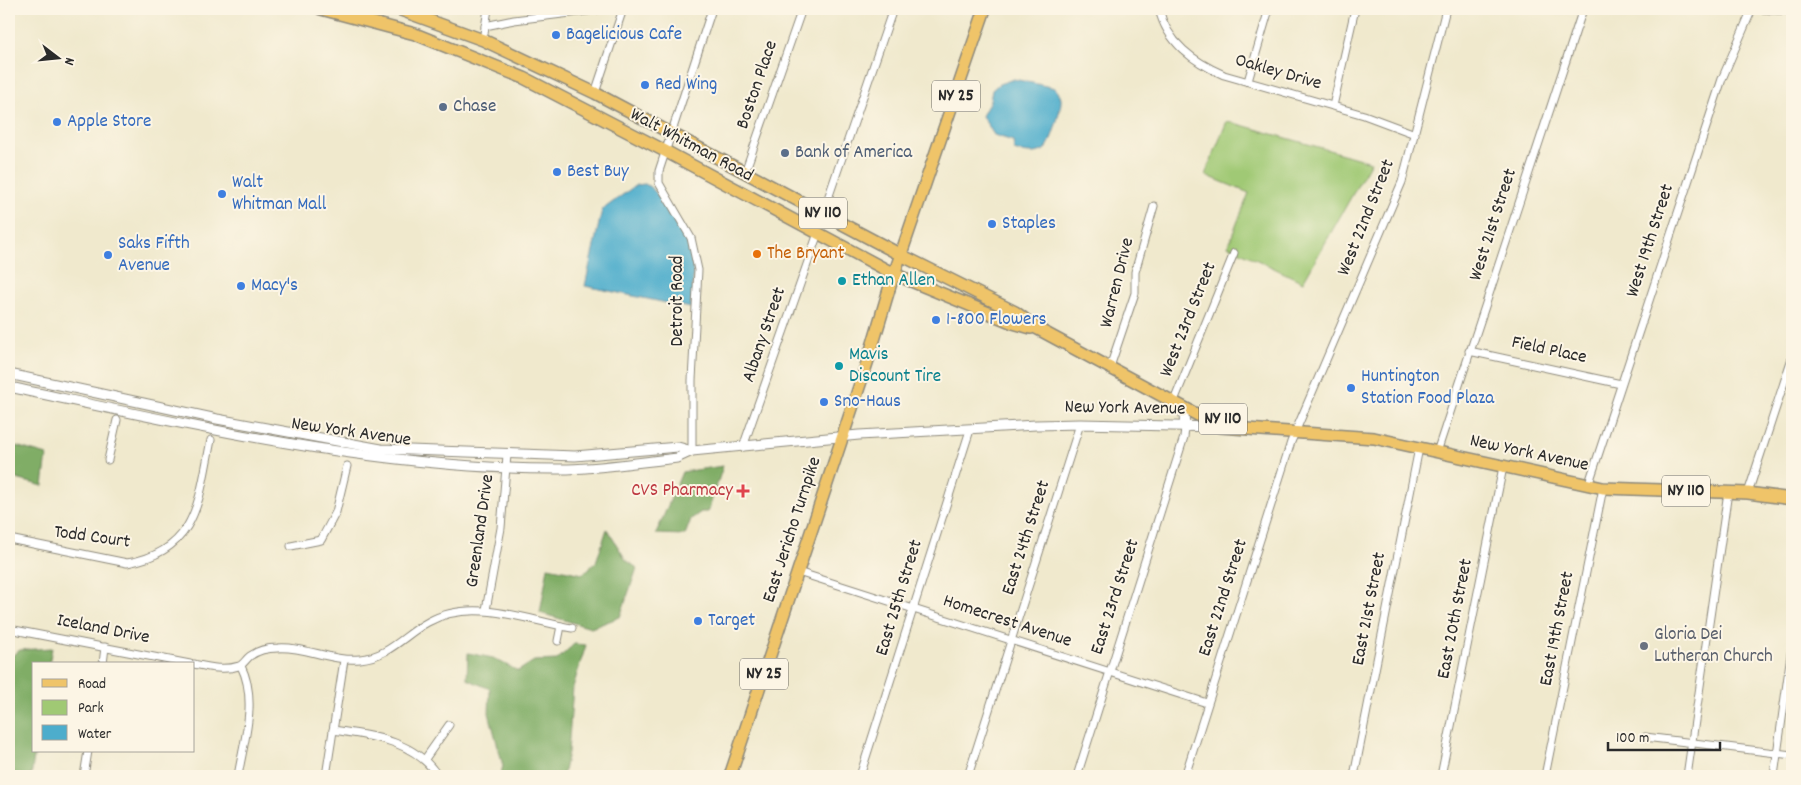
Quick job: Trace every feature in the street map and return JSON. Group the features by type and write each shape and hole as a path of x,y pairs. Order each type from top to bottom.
{"main road":[{"name":"Walt Whitman Road","path":"321,9 415,34 524,78 894,274 1013,323 1038,329"},
{"name":"Walt Whitman Road","path":"398,9 484,40 595,93 901,255 1015,312 1038,329 1174,400 1220,427"},
{"name":"NY 25","path":"843,437 894,274 985,9"},
{"path":"415,34 475,50 480,47 484,40"},
{"path":"477,58 492,51 521,57"},
{"name":"Walt Whitman Road","path":"1174,400 1238,424 1275,430"},
{"name":"New York Avenue","path":"1220,427 1374,438 1503,468 1603,488 1748,493 1792,499"},
{"name":"East Jericho Turnpike","path":"730,776 843,437"}],"street":[{"path":"484,40 488,9"},
{"path":"485,26 577,10 603,9"},
{"path":"595,93 623,9"},
{"name":"Detroit Road","path":"692,451 692,380 698,270 691,238 659,184 659,171 712,9"},
{"name":"Boston Place","path":"745,172 802,9"},
{"path":"823,213 893,9"},
{"name":"Oakley Drive","path":"1159,9 1174,42 1205,67 1333,106 1415,134"},
{"path":"1248,81 1269,9"},
{"path":"1333,106 1355,9"},
{"name":"West 22nd Street","path":"1296,431 1396,197 1415,134 1446,9"},
{"name":"West 21st Street","path":"1437,452 1583,9"},
{"name":"West 19th Street","path":"1588,486 1722,79 1752,9"},
{"path":"1759,9 1792,11"},
{"name":"Warren Drive","path":"1110,367 1122,337 1135,293 1135,272 1154,206"},
{"name":"Albany Street","path":"743,447 818,233"},
{"name":"West 23rd Street","path":"1174,400 1234,253"},
{"name":"Field Place","path":"1469,351 1621,384"},
{"path":"1748,493 1792,358"},
{"name":"New York Avenue","path":"9,374 217,419 381,449 507,455 575,456 678,447 692,451 843,437 1080,424 1184,428 1220,427"},
{"name":"New York Avenue","path":"9,387 215,430 381,457 569,469 677,458 692,451"},
{"path":"1174,400 1184,415 1184,428"},
{"path":"108,460 117,420"},
{"name":"East 24th Street","path":"968,776 1080,424"},
{"name":"East 23rd Street","path":"1077,776 1182,445 1184,428"},
{"name":"East 25th Street","path":"860,776 970,430"},
{"name":"East 22nd Street","path":"1185,776 1296,431"},
{"name":"Todd Court","path":"9,539 120,562 146,560 162,553 177,542 197,510 211,440"},
{"name":"East 21st Street","path":"1354,776 1419,448"},
{"name":"Greenland Drive","path":"486,610 501,528 507,455"},
{"path":"292,546 321,540 336,512 347,466"},
{"name":"East 20th Street","path":"1441,776 1503,468"},
{"name":"East 19th Street","path":"1545,776 1603,488"},
{"path":"1687,776 1728,492"},
{"name":"Homecrest Avenue","path":"798,572 1207,703"},
{"path":"238,776 251,698 248,680 241,666 250,656 264,649 281,647 344,660 376,656 390,651 431,620 463,611 486,610 572,628"},
{"path":"558,641 561,626"},
{"name":"Iceland Drive","path":"9,629 181,662"},
{"path":"103,662 105,648"},
{"path":"1774,776 1792,648"},
{"path":"326,776 344,660"},
{"name":"Iceland Drive","path":"195,664 225,668 241,666"},
{"path":"425,759 449,725"},
{"path":"333,730 402,744 425,759 438,776"},
{"path":"1645,737 1792,755"},
{"path":"84,776 88,752"}],"green space":[{"path":"1227,121 1371,162 1303,282 1228,246 1249,193 1205,175"},
{"path":"9,444 47,455 43,486 9,477"},
{"path":"723,466 708,512 701,512 691,519 685,535 656,534 682,472"},
{"path":"607,529 626,560 637,568 620,617 591,628 540,613 548,567 583,574 596,562"},
{"path":"574,644 586,645 573,687 568,752 563,776 500,776 503,766 489,713 490,689 467,679 468,653 493,658 518,671 534,661 557,660"},
{"path":"52,648 49,662 32,662 32,752 35,752 31,776 9,774 9,658 20,650"}],"water":[{"path":"1014,79 1055,88 1060,96 1060,109 1051,138 1047,147 1040,152 1027,153 1014,150 1013,141 994,135 982,116 990,101 992,90 999,84"},
{"path":"645,184 657,193 684,231 693,266 691,308 585,286 602,210 636,185"}],"place":[{"name":"Bagelicious Cafe","path":"556,35"},
{"name":"Red Wing","path":"645,85"},
{"name":"Chase","path":"443,107"},
{"name":"Apple Store","path":"57,122"},
{"name":"Bank of America","path":"785,153"},
{"name":"Best Buy","path":"557,172"},
{"name":"Walt Whitman Mall","path":"222,194"},
{"name":"Staples","path":"992,224"},
{"name":"The Bryant","path":"757,254"},
{"name":"Saks Fifth Avenue","path":"108,255"},
{"name":"Ethan Allen","path":"842,281"},
{"name":"Macy's","path":"241,286"},
{"name":"1-800 Flowers","path":"936,320"},
{"name":"Mavis Discount Tire","path":"839,366"},
{"name":"Huntington Station Food Plaza","path":"1351,388"},
{"name":"Sno-Haus","path":"824,402"},
{"name":"CVS Pharmacy","path":"743,491"},
{"name":"Target","path":"698,621"},
{"name":"Gloria Dei Lutheran Church","path":"1644,646"}]}
